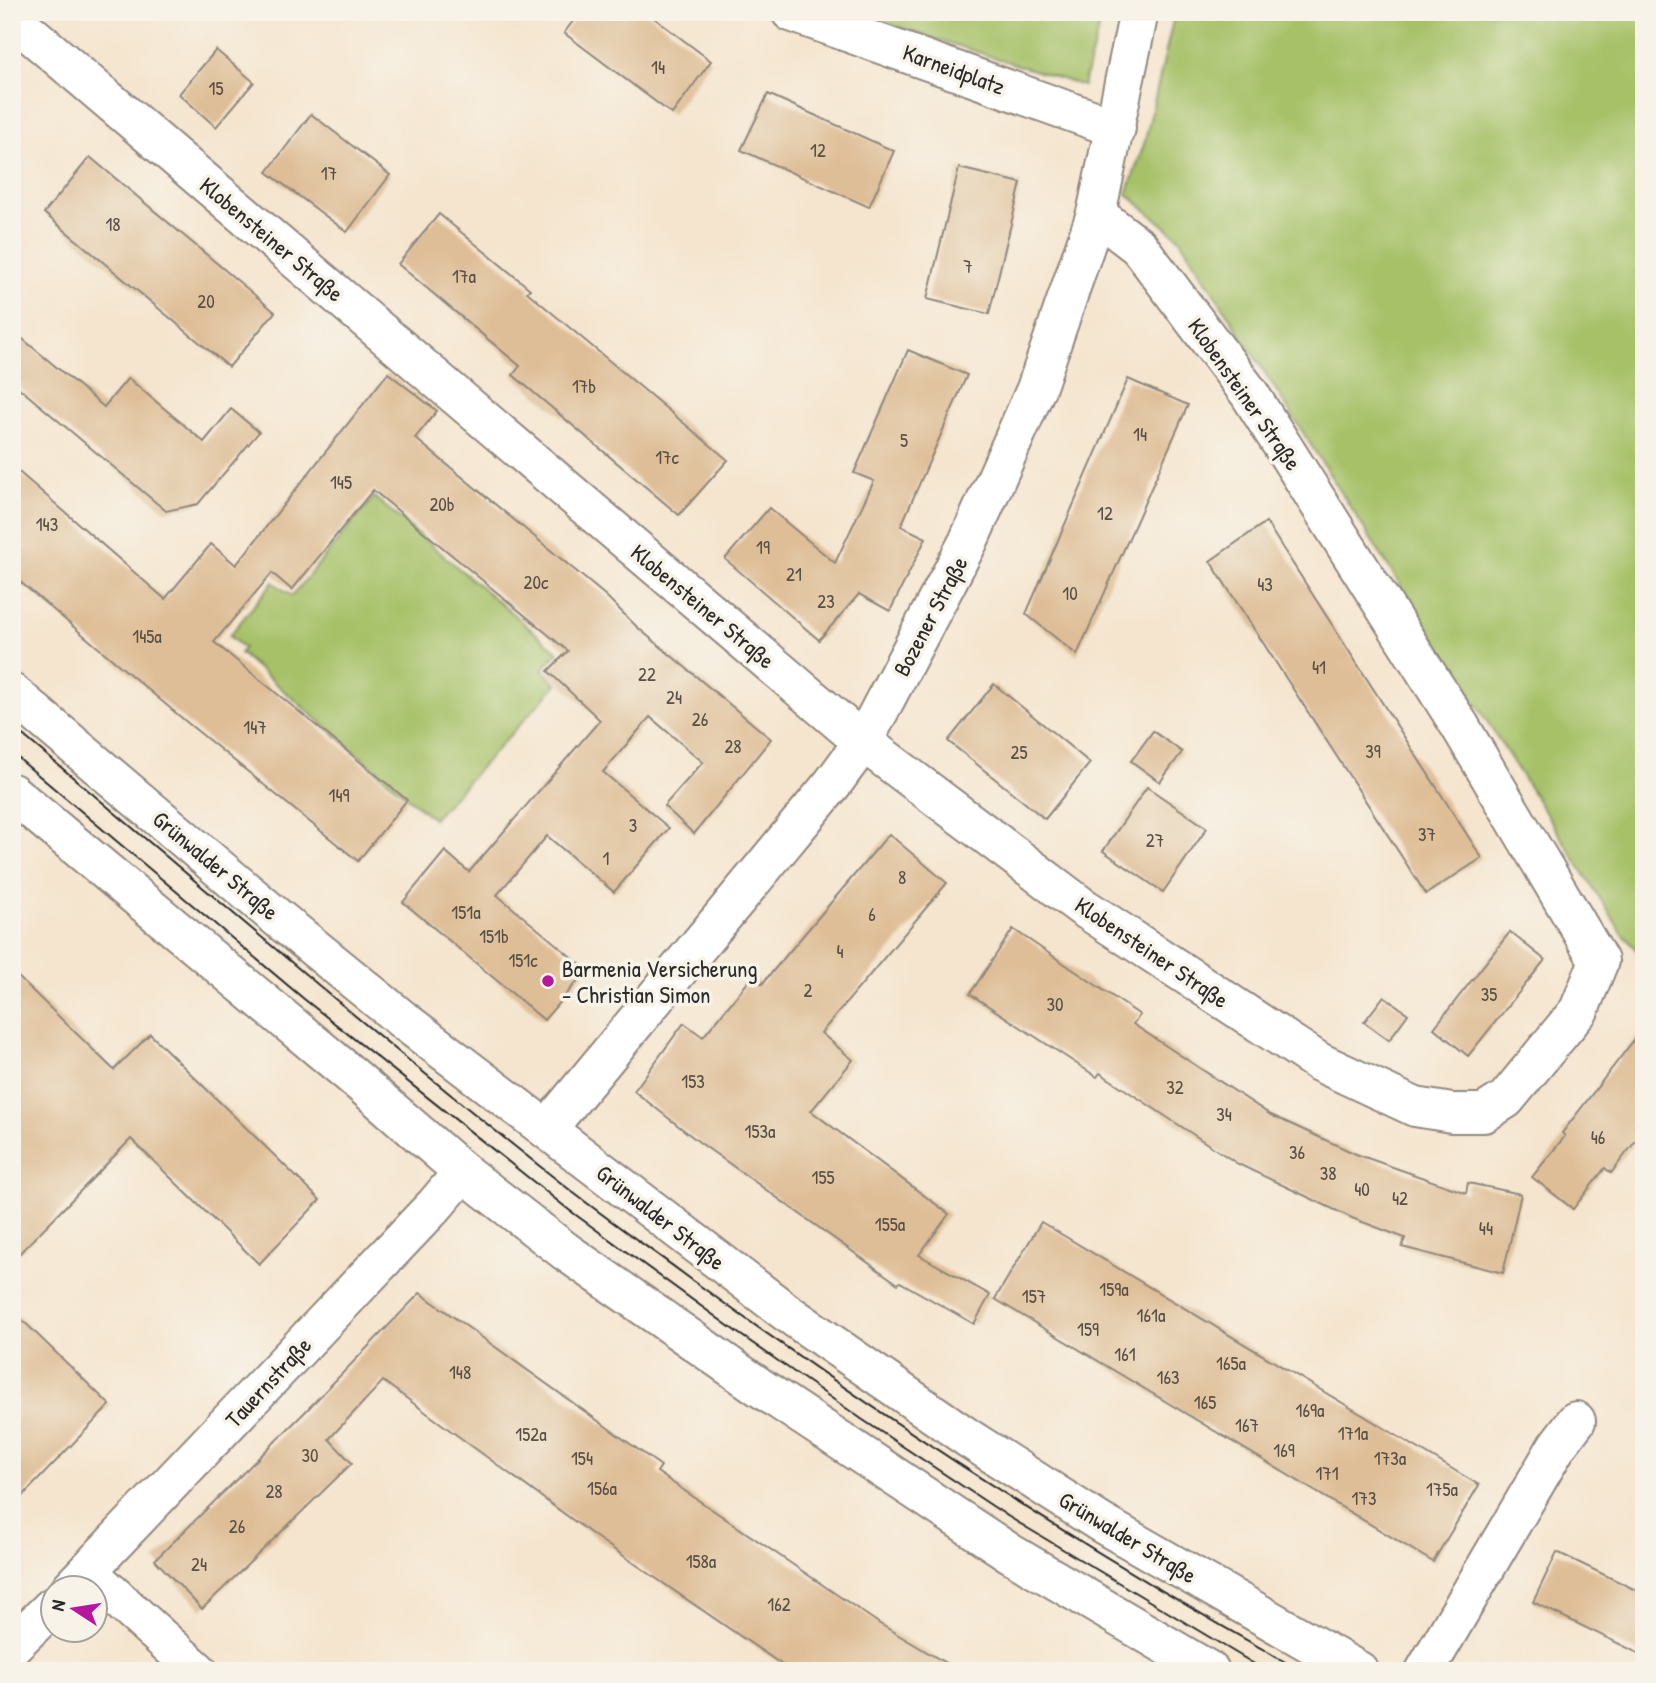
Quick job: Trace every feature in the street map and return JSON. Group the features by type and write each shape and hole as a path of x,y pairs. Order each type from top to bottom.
{"street":[{"name":"Karneidplatz","path":"791,12 1115,128"},
{"name":"Bozener Straße","path":"547,1129 834,783 863,742 968,542 1036,389 1096,214 1139,12"},
{"name":"Klobensteiner Straße","path":"12,18 863,742 1093,913 1319,1062 1415,1107 1452,1113 1484,1113 1506,1099 1580,1010 1600,961 1460,726 1249,393 1139,247 1096,214"},
{"name":"Grünwalder Straße","path":"12,693 274,915 403,1020 786,1312 968,1438 1101,1523 1359,1671"},
{"path":"12,793 350,1073 463,1172 565,1251 758,1386 1010,1553 1210,1671"},
{"name":"Tauernstraße","path":"86,1574 463,1172"},
{"path":"1425,1671 1550,1458 1576,1421"},
{"path":"108,1602 198,1671"},
{"path":"12,1646 38,1621"}],"green space":[{"path":"853,12 1103,12 1083,86"},
{"path":"1175,12 1644,12 1644,959 1622,933 1179,238 1127,194 1145,141"},
{"path":"374,497 558,652 542,670 557,684 433,819 240,653 244,648 229,636 273,582 292,596"}],"building":[{"path":"580,12 646,12 711,61 672,114 564,33"},
{"path":"216,50 254,82 216,127 179,94"},
{"path":"768,94 894,151 869,207 741,150"},
{"path":"311,114 390,175 347,232 267,172"},
{"path":"90,157 275,312 229,367 44,213"},
{"path":"959,168 1021,183 989,314 927,299"},
{"path":"439,214 530,289 527,292 728,460 679,515 513,375 520,366 398,264"},
{"path":"12,330 104,407 128,378 204,442 231,409 259,432 198,504 166,511 12,382"},
{"path":"908,350 967,375 901,526 926,538 890,611 859,594 819,640 725,559 769,508 835,563 874,481 854,473"},
{"path":"388,373 437,411 415,438 606,596 637,627 771,739 694,834 664,806 703,762 650,717 603,772 669,828 614,892 547,836 497,895 587,970 544,1020 403,902 445,851 469,872 600,720 548,671 568,651 373,490 292,590 272,573 214,642 407,800 358,861 12,575 12,466 165,599 211,544 236,565"},
{"path":"1128,379 1188,405 1077,655 1026,614"},
{"path":"1266,522 1482,858 1426,894 1210,561"},
{"path":"994,684 1090,763 1045,819 948,741"},
{"path":"1153,731 1182,752 1160,782 1131,761"},
{"path":"1147,787 1207,828 1163,892 1103,851"},
{"path":"889,834 947,883 821,1033 853,1060 811,1111 949,1214 919,1255 990,1295 974,1324 900,1282 898,1284 699,1142 634,1091 684,1023 703,1037 753,976 762,984"},
{"path":"1013,929 1140,1015 1133,1024 1271,1115 1356,1154 1466,1193 1468,1183 1521,1194 1503,1273 1402,1247 1405,1238 1352,1218 1238,1164 1100,1073 1097,1077 970,994"},
{"path":"1510,932 1545,960 1468,1056 1434,1028"},
{"path":"12,971 114,1070 150,1034 320,1200 259,1264 131,1139 12,1261"},
{"path":"1384,996 1408,1014 1389,1040 1364,1022"},
{"path":"1644,1027 1644,1130 1611,1173 1605,1168 1573,1209 1532,1177 1565,1136 1562,1133"},
{"path":"1041,1222 1479,1485 1433,1562 995,1299"},
{"path":"420,1293 661,1466 657,1472 880,1624 959,1671 791,1671 596,1537 383,1381 329,1439 352,1463 202,1609 155,1560 304,1413"},
{"path":"12,1310 110,1405 12,1507"},
{"path":"1557,1552 1644,1594 1644,1656 1533,1602"}],"tram line":[{"path":"12,726 432,1080 618,1226 766,1333 990,1484 1144,1580 1301,1671"},
{"path":"12,753 304,999 569,1210 738,1333 1009,1517 1266,1671"}],"place":[{"name":"Barmenia Versicherung - Christian Simon","path":"548,981"}]}
